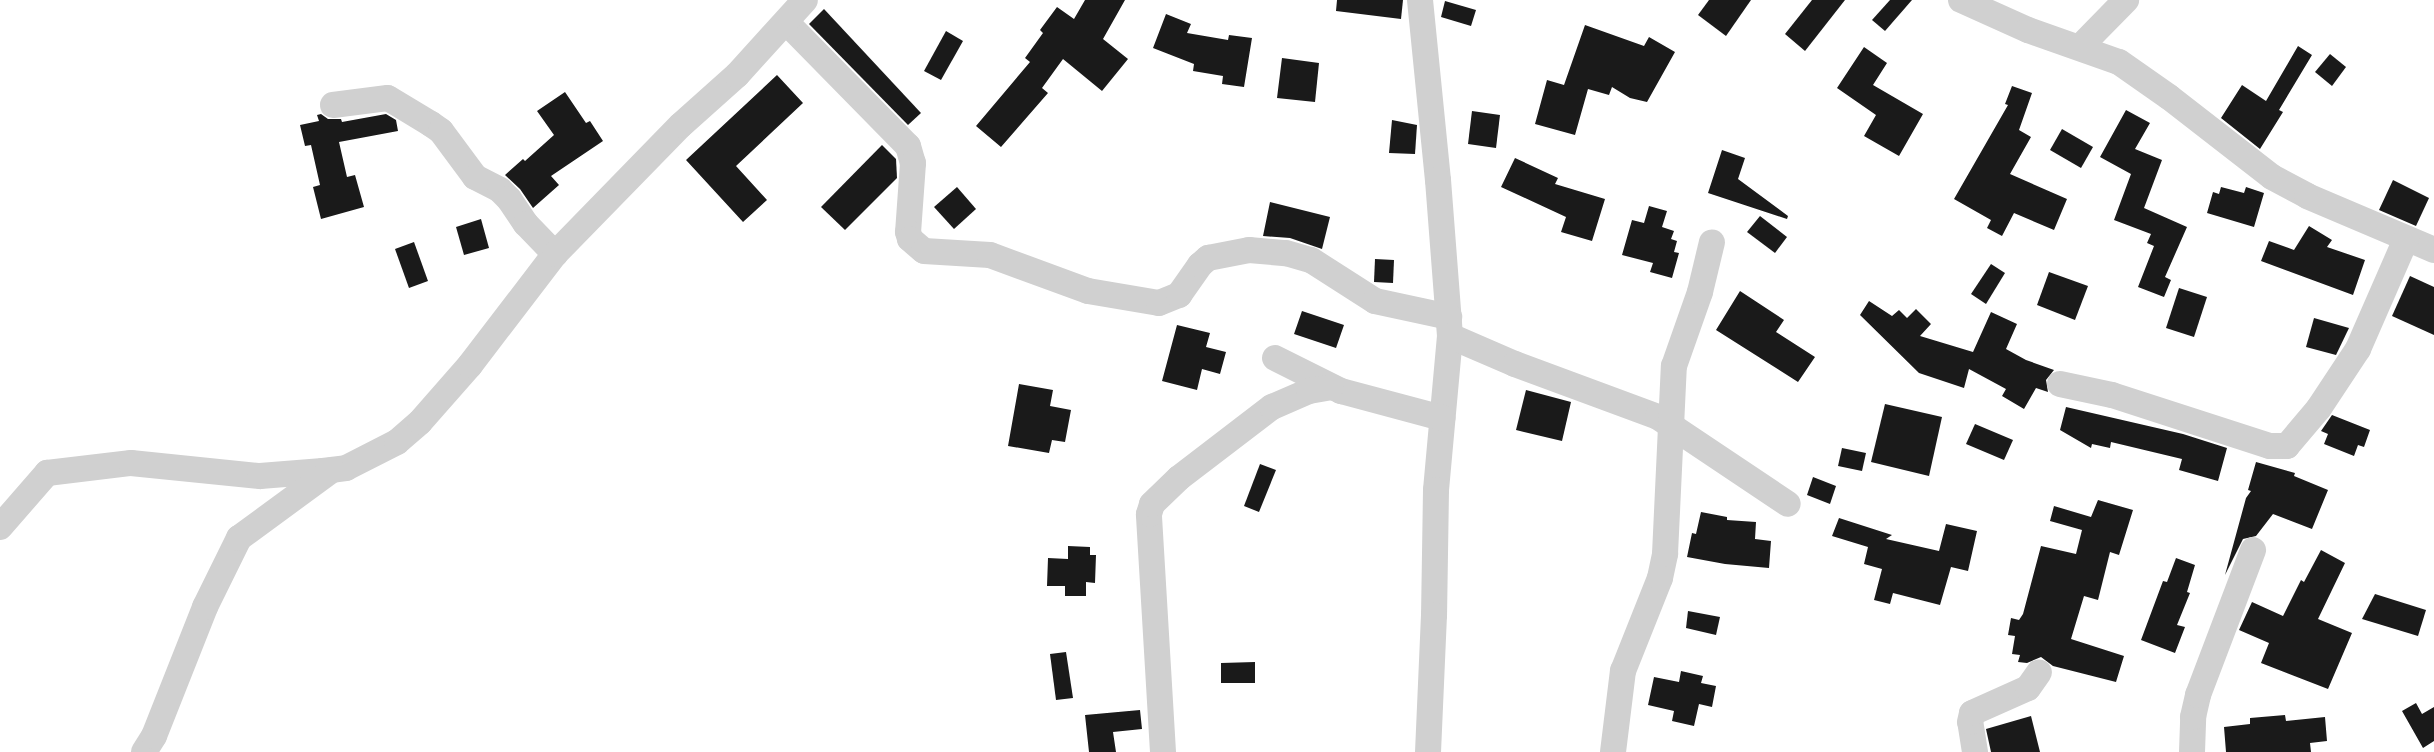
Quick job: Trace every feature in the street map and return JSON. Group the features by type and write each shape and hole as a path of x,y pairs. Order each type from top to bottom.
{"street":[{"path":"1420,0 1449,326 1436,490 1434,615 1428,752"},
{"path":"1961,0 2028,30 2119,62 2169,97 2272,177 2307,196 2434,250"},
{"path":"2080,47 2126,0"},
{"path":"0,527 47,473 131,463 260,476 346,468 380,452 420,422 470,365 555,254 681,125 737,75 793,9 908,146 913,163 908,232 910,240 924,251 990,255 1088,291 1159,303 1179,295 1208,258 1249,250 1286,253 1311,260 1375,302 1449,326 1515,364 1623,402 1672,424 1788,504"},
{"path":"333,105 388,99 431,124 441,131 475,177 500,190 526,224 555,254"},
{"path":"2060,384 2112,395 2270,446 2287,446 2319,408 2358,349 2406,239"},
{"path":"1613,752 1623,671 1660,578 1665,554 1674,366 1700,292 1712,242"},
{"path":"1275,357 1331,387 1442,418"},
{"path":"1163,752 1149,514 1152,504 1179,478 1272,407 1309,391 1331,387"},
{"path":"144,752 154,736 205,607 239,538 332,469"},
{"path":"2192,752 2193,717 2198,695 2253,550"},
{"path":"1975,752 1970,722 1972,713 2028,688 2039,672"}],"building":[{"path":"1085,0 1125,0 1103,39 1128,59 1102,91 1063,59 1042,88 1048,93 1001,147 976,126 1030,62 1025,58 1043,33 1040,30 1057,7 1074,19"},
{"path":"1337,0 1403,0 1401,19 1336,11"},
{"path":"1709,0 1751,0 1726,36 1698,15"},
{"path":"1812,0 1845,0 1805,51 1785,34"},
{"path":"1890,0 1912,0 1885,31 1872,20"},
{"path":"1445,1 1476,10 1471,26 1441,17"},
{"path":"824,9 921,113 908,125 809,24"},
{"path":"1166,14 1191,24 1187,33 1228,40 1229,35 1252,38 1244,87 1222,84 1223,76 1193,71 1194,64 1153,48"},
{"path":"1585,25 1644,46 1649,37 1675,52 1647,102 1630,98 1612,87 1609,95 1588,89 1575,135 1535,124 1547,80 1564,85"},
{"path":"946,31 963,41 941,80 924,71"},
{"path":"2298,46 2312,55 2279,110 2283,112 2260,149 2221,118 2242,85 2266,101"},
{"path":"1864,47 1887,63 1873,85 1923,114 1899,156 1864,136 1876,115 1837,88"},
{"path":"2330,54 2346,67 2332,86 2315,72"},
{"path":"1282,58 1319,63 1315,102 1277,98"},
{"path":"777,75 803,103 736,166 767,200 743,222 686,160"},
{"path":"2012,86 2032,93 2019,130 2031,137 2010,174 2067,199 2054,230 2014,213 2002,236 1987,228 1991,220 1954,199 2008,105 2005,104"},
{"path":"565,92 586,123 590,121 603,141 551,176 559,185 533,208 520,189 505,175 523,159 525,161 554,135 537,111"},
{"path":"2126,110 2150,123 2135,149 2162,160 2144,208 2187,227 2165,277 2171,280 2164,297 2138,287 2154,246 2147,243 2151,234 2114,220 2131,174 2100,157"},
{"path":"1472,111 1500,115 1496,148 1468,144"},
{"path":"321,114 328,119 341,119 342,122 386,114 396,120 398,131 339,142 347,177 355,175 364,207 321,219 313,187 320,185 311,145 305,146 300,125 319,121 317,115"},
{"path":"1392,120 1417,125 1415,154 1389,153"},
{"path":"2062,129 2093,147 2081,168 2050,150"},
{"path":"882,145 896,159 897,178 845,230 821,207"},
{"path":"1722,150 1745,158 1738,179 1788,216 1787,219 1708,193"},
{"path":"1515,158 1558,178 1555,184 1605,199 1592,241 1561,232 1566,217 1501,187"},
{"path":"2393,180 2429,198 2416,226 2379,210"},
{"path":"957,187 976,209 954,229 934,207"},
{"path":"2221,187 2244,193 2246,187 2264,193 2254,227 2207,213 2213,192 2219,194"},
{"path":"1270,202 1330,217 1322,249 1290,238 1263,236"},
{"path":"1649,206 1667,211 1662,227 1674,231 1671,239 1677,241 1674,252 1679,253 1672,278 1650,272 1653,263 1622,255 1632,220 1644,223"},
{"path":"1760,216 1787,237 1775,253 1747,232"},
{"path":"481,219 489,248 464,255 456,227"},
{"path":"2309,226 2332,240 2327,247 2365,260 2353,295 2261,261 2269,241 2294,250"},
{"path":"414,242 428,281 409,288 395,249"},
{"path":"1375,259 1394,260 1393,283 1374,282"},
{"path":"1991,264 2005,273 1986,304 1971,294"},
{"path":"2049,272 2088,286 2075,320 2037,305"},
{"path":"2410,276 2434,287 2434,335 2392,316"},
{"path":"2179,288 2207,297 2194,337 2166,328"},
{"path":"1740,291 1784,320 1776,332 1815,357 1798,382 1716,330"},
{"path":"1869,301 1892,316 1899,310 1907,318 1916,309 1931,324 1920,336 1973,352 1991,312 2017,324 2006,349 2026,360 2054,370 2046,380 2048,392 2036,388 2024,409 2002,396 2006,389 1969,369 1964,388 1919,373 1860,315"},
{"path":"1302,311 1344,325 1336,348 1294,334"},
{"path":"2314,318 2349,328 2336,355 2306,347"},
{"path":"1177,325 1210,333 1206,347 1226,352 1220,374 1202,369 1197,390 1162,381"},
{"path":"1019,384 1053,390 1050,406 1071,410 1065,442 1052,440 1049,453 1008,446"},
{"path":"1526,390 1571,402 1562,441 1516,430"},
{"path":"1885,404 1942,417 1929,476 1871,462"},
{"path":"2066,407 2183,434 2227,448 2218,481 2179,470 2182,459 2111,442 2110,448 2092,444 2091,448 2060,430"},
{"path":"2332,415 2370,430 2364,447 2358,445 2354,456 2324,444 2328,434 2321,431"},
{"path":"1975,424 2013,440 2004,460 1966,444"},
{"path":"1842,448 1866,453 1862,471 1838,466"},
{"path":"2256,462 2295,473 2294,476 2328,490 2312,529 2273,514 2256,536 2243,539 2225,575 2246,498 2251,491 2248,490"},
{"path":"1260,464 1276,470 1259,512 1244,506"},
{"path":"1813,477 1836,486 1830,504 1807,495"},
{"path":"2098,500 2133,510 2119,555 2110,552 2098,600 2084,596 2071,639 2124,656 2116,682 2053,666 2041,657 2027,663 2018,662 2020,655 2012,654 2015,636 2008,635 2011,618 2019,620 2023,614 2041,546 2076,554 2082,530 2050,521 2054,506 2091,517"},
{"path":"1701,512 1727,517 1727,520 1756,522 1755,539 1771,541 1769,568 1725,564 1687,557 1692,533 1696,534"},
{"path":"1839,518 1892,535 1886,539 1939,551 1946,524 1977,531 1968,571 1951,567 1940,605 1893,593 1890,604 1874,600 1882,569 1864,564 1868,547 1832,536"},
{"path":"1068,546 1090,547 1090,555 1096,555 1095,583 1086,582 1086,596 1065,596 1065,586 1047,586 1048,558 1068,559"},
{"path":"2321,550 2345,563 2318,619 2352,633 2328,689 2261,663 2269,643 2239,630 2252,602 2283,616 2301,580 2304,582"},
{"path":"2176,558 2195,565 2187,592 2190,593 2177,625 2185,627 2175,653 2141,640 2163,581 2167,582"},
{"path":"2375,594 2426,610 2418,636 2362,619"},
{"path":"1688,611 1720,617 1716,635 1686,628"},
{"path":"1066,652 1073,698 1056,700 1050,654"},
{"path":"1255,662 1255,683 1221,683 1221,663"},
{"path":"1681,671 1703,676 1701,683 1716,686 1712,707 1699,704 1694,726 1672,721 1674,711 1648,705 1654,677 1679,682"},
{"path":"2416,703 2422,714 2434,707 2434,741 2423,748 2402,711"},
{"path":"1140,710 1142,729 1113,732 1116,752 1089,752 1085,715"},
{"path":"2285,715 2286,721 2325,717 2327,741 2310,743 2311,752 2226,752 2224,727 2250,724 2250,718"},
{"path":"2031,716 2040,752 1991,752 1986,729"}]}
